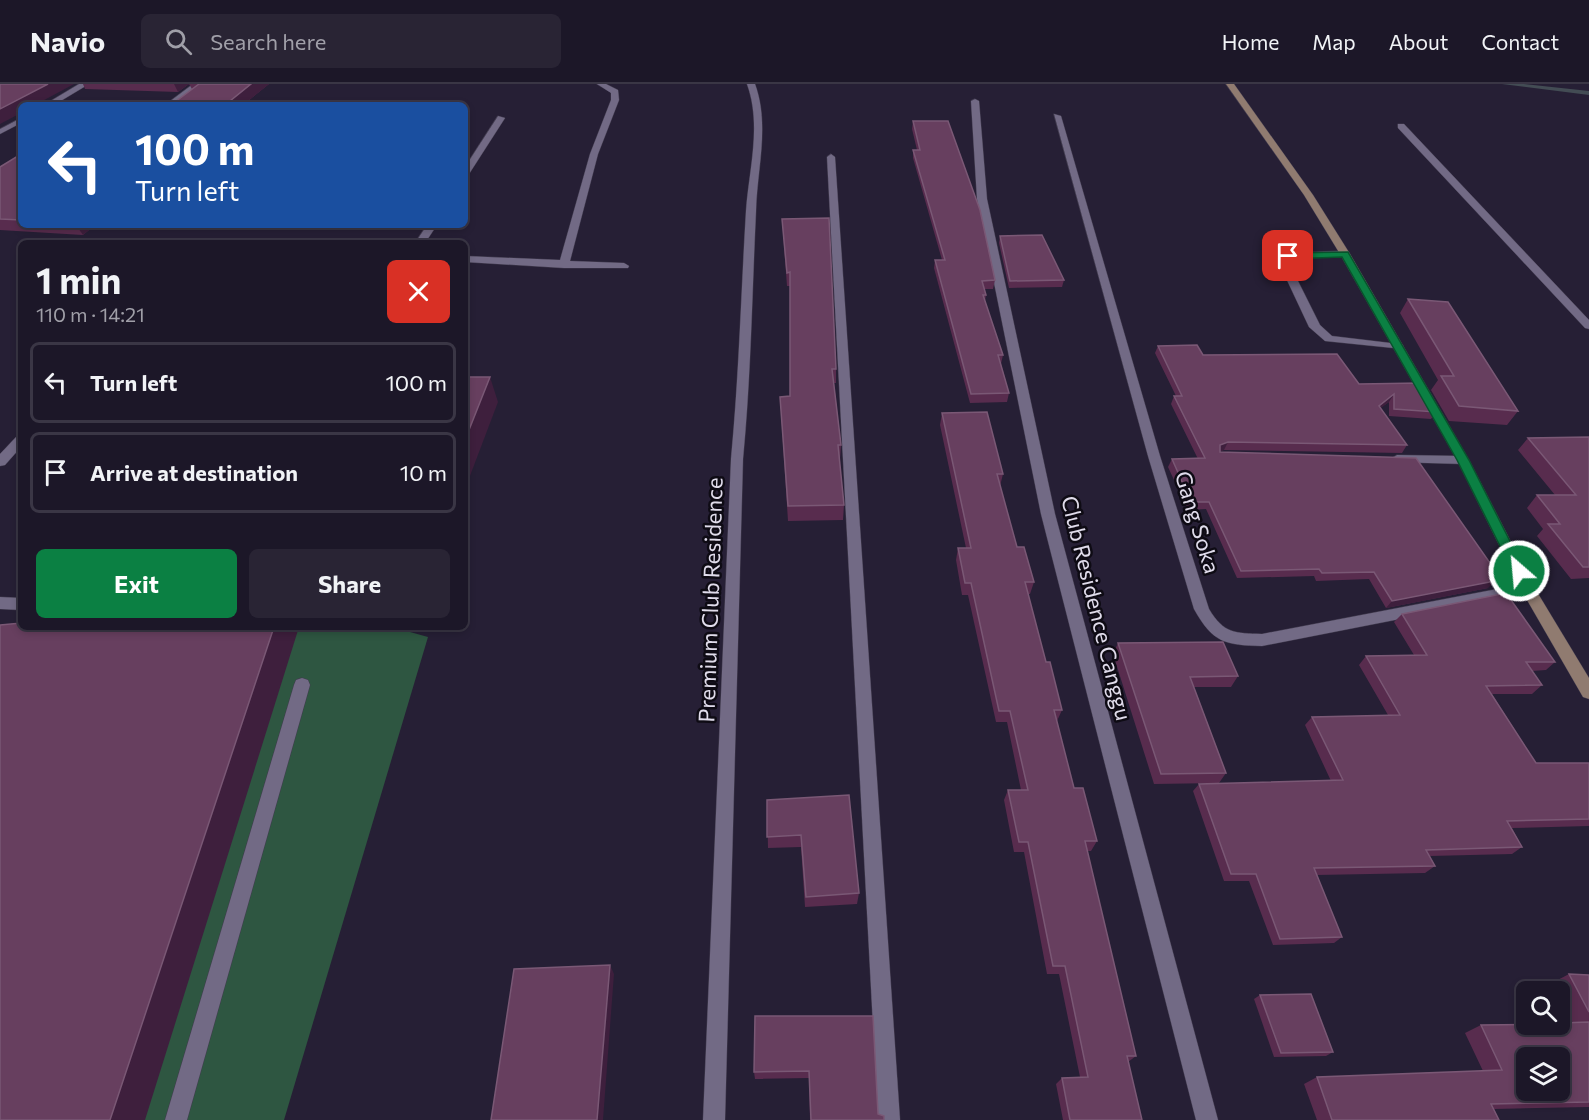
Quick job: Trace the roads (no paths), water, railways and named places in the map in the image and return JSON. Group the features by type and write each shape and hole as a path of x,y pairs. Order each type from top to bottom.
{"street":[{"path":"53,102 85,84"},
{"path":"174,102 198,84"},
{"path":"564,265 594,154 615,100 615,92 601,84"},
{"name":"Premium Club Residence","path":"714,1120 737,459 745,377 751,209 759,124 756,98 751,84"},
{"path":"1230,84 1308,195 1345,254 1463,460 1528,589 1589,692"},
{"name":"Club Residence Canggu","path":"975,101 982,198 1048,513 1207,1120"},
{"name":"Gang Soka","path":"1057,116 1154,456 1202,609 1211,627 1227,637 1262,640 1528,589"},
{"path":"468,169 501,118"},
{"path":"0,132 18,122"},
{"path":"1401,126 1589,326"},
{"path":"831,157 889,1120"},
{"path":"1345,254 1284,257 1283,261 1315,327 1329,339 1399,347"},
{"path":"468,259 624,266"},
{"path":"0,462 18,442"},
{"path":"1383,458 1463,460"},
{"path":"0,603 18,604"},
{"path":"176,1120 302,685"}],"waterway":[{"path":"1505,84 1589,93"}]}
